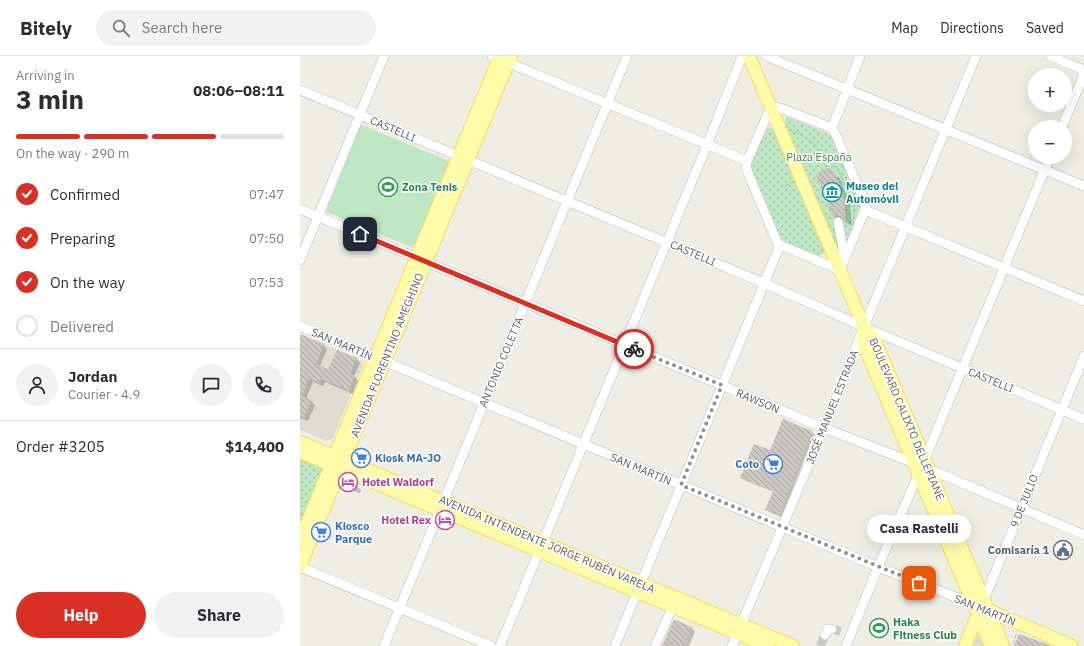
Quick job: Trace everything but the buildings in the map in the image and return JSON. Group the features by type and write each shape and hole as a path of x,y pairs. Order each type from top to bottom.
{"main road":[{"name":"BOULEVARD CALIXTO DELLEPIANE","path":"749,56 864,327 864,343 922,466 981,607 1003,646"},
{"name":"AVENIDA FLORENTINO AMEGHINO","path":"300,540 337,462 380,360 463,158 502,58"},
{"name":"AVENIDA INTENDENTE JORGE RUBÉN VARELA","path":"300,442 337,462 739,629 768,646"},
{"name":"AVENIDA INTENDENTE JORGE RUBÉN VARELA","path":"300,452 337,462"},
{"name":"AVENIDA FLORENTINO AMEGHINO","path":"300,566 337,462"},
{"name":"AVENIDA INTENDENTE JORGE RUBÉN VARELA","path":"640,587 672,606 793,646"},
{"name":"BOULEVARD CALIXTO DELLEPIANE","path":"981,607 991,646"},
{"name":"9 DE JULIO","path":"965,646 981,607"},
{"name":"SAN MARTÍN","path":"981,607 1072,646"}],"street":[{"path":"300,260 384,56"},
{"name":"ANTONIO COLETTA","path":"384,646 627,56"},
{"path":"500,646 584,445 742,56"},
{"path":"766,56 1084,186"},
{"path":"832,128 780,108 771,107 747,161 746,168 776,242 840,270 866,205 832,128 860,56"},
{"name":"JOSÉ MANUEL ESTRADA","path":"732,646 824,428 976,56"},
{"path":"1050,56 1084,70"},
{"path":"502,58 608,104 747,161"},
{"path":"1065,120 1084,74"},
{"name":"CASTELLI","path":"300,90 667,242 864,327 1084,419"},
{"path":"846,646 847,634 922,466 1047,164"},
{"name":"RAWSON","path":"300,209 824,428 922,466 1084,535"},
{"path":"865,210 1084,301"},
{"path":"838,222 845,259"},
{"path":"615,646 780,245"},
{"name":"SAN MARTÍN","path":"300,326 878,567 981,607"},
{"name":"9 DE JULIO","path":"981,607 1084,356"},
{"path":"300,566 491,646"},
{"path":"656,646 672,606"}],"path":[{"path":"784,126 808,139 835,163 855,207 853,226"},
{"path":"786,186 795,181"},
{"path":"1012,646 1018,630"}],"shaded area":[{"path":"300,334 361,360 363,366 333,438 327,441 300,430"},
{"path":"974,634 981,634 986,646 969,646"}],"green space":[{"name":"Plaza España","path":"788,117 827,133 833,138 860,207 844,246 837,247 835,245 784,123"},
{"name":"Zona Tenis","path":"360,124 451,162 416,249 326,212"},
{"name":"Plaza España","path":"770,127 774,130 824,250 824,253 819,256 782,241 779,237 751,167 751,162 766,129"},
{"path":"300,454 325,467 300,533"}],"tunnel":[{"path":"832,629 844,633"},
{"path":"820,646 825,635"}],"way so far":[{"path":"634,349 722,385 681,485 919,583"}],"place":[{"name":"Zona Tenis","path":"388,187"},
{"name":"Museo del Automóvil","path":"832,192"},
{"name":"Kiosk MA-JO","path":"361,458"},
{"name":"Coto","path":"773,464"},
{"name":"Hotel Waldorf","path":"348,482"},
{"name":"Hotel Rex","path":"445,520"},
{"name":"Kiosco Parque","path":"321,532"},
{"name":"Comisaría 1","path":"1063,550"},
{"name":"Casa Rastelli","path":"919,583"},
{"name":"Haka Fitness Club","path":"879,628"}],"route":[{"path":"360,234 634,349"}]}
